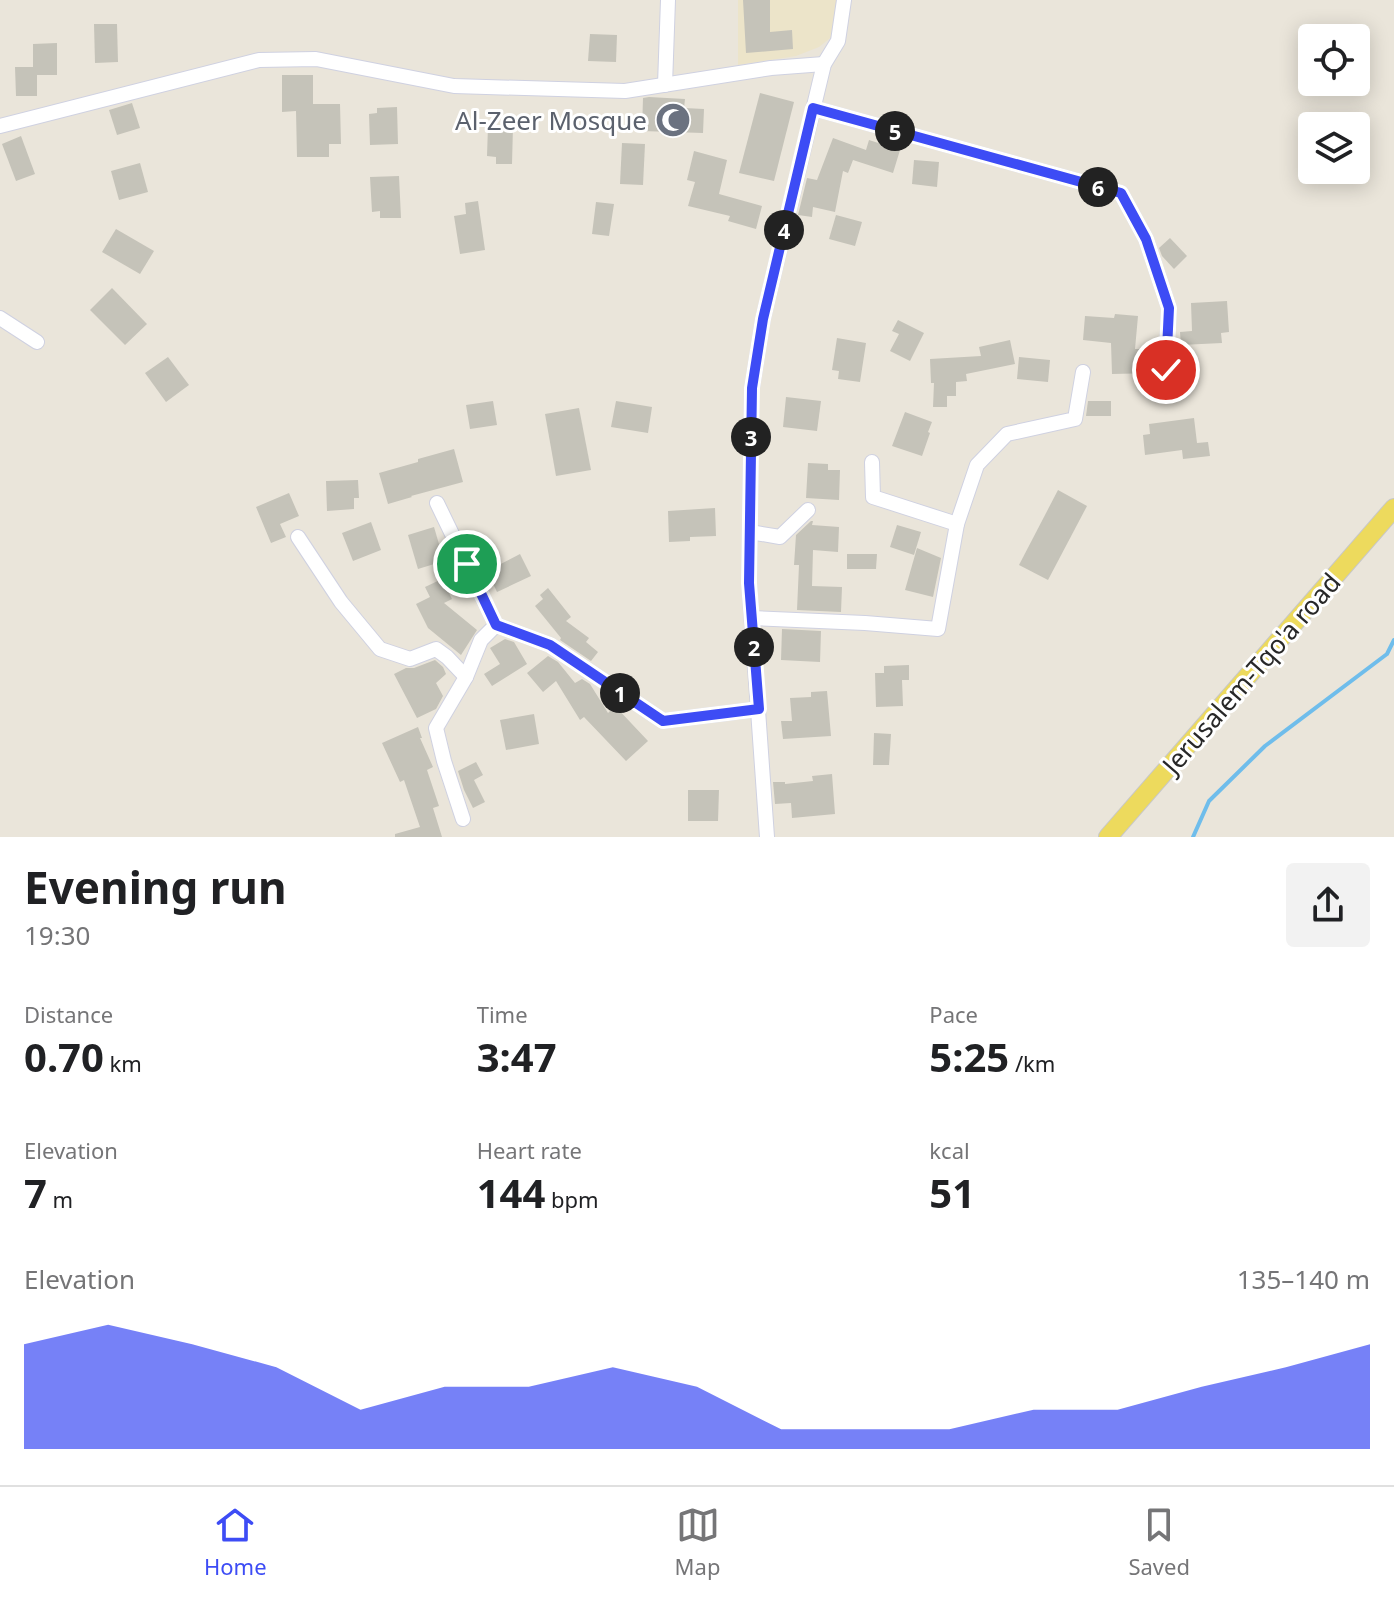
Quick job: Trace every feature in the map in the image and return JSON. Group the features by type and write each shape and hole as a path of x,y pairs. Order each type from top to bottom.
{"main road":[{"name":"Jerusalem-Tqo'a road","path":"1108,837 1394,508"}],"street":[{"path":"665,85 668,0"},
{"path":"767,837 749,583 752,388 763,319 813,108 824,64 838,41 844,0"},
{"path":"0,126 259,60 316,59 454,86 625,91 771,68 824,64"},
{"path":"813,108 1121,193 1146,239 1169,308 1166,370"},
{"path":"0,318 37,342"},
{"path":"752,618 938,629 957,524 977,465 1007,434 1075,419 1083,372"},
{"path":"872,462 873,497 957,524"},
{"path":"437,503 496,625 550,645 663,721 759,709"},
{"path":"750,532 780,537 808,510"},
{"path":"298,537 341,602 380,649 410,659 436,649 466,677"},
{"path":"463,819 436,728 466,677 481,640 496,625"}],"shaded area":[{"path":"738,0 840,0 834,35 819,47 796,56 738,65"}],"building":[{"path":"743,0 770,0 770,32 792,30 793,49 746,53"},
{"path":"94,24 117,24 118,62 95,63"},
{"path":"590,34 617,35 616,62 588,61"},
{"path":"57,43 57,75 37,75 37,96 16,96 15,67 33,67 33,44"},
{"path":"282,75 313,75 313,104 340,104 341,144 329,144 329,157 297,157 296,111 282,112"},
{"path":"760,93 794,102 774,181 739,173"},
{"name":"Al-Zeer Mosque","path":"643,98 685,99 684,108 704,109 703,133 642,131"},
{"path":"132,103 140,128 117,135 109,110"},
{"path":"397,107 398,144 370,145 369,114 377,113 377,108"},
{"path":"488,126 513,126 512,164 496,164 496,157 487,156"},
{"path":"21,136 35,174 16,181 2,144"},
{"path":"833,138 866,150 869,140 900,150 893,173 853,160 848,173 843,171 835,212 813,207 812,217 798,215 807,178 817,180"},
{"path":"622,143 645,144 643,185 620,184"},
{"path":"694,151 727,160 719,194 762,206 756,229 728,221 730,216 688,206 695,182 687,180"},
{"path":"914,160 939,162 937,187 912,184"},
{"path":"140,163 148,192 119,200 111,171"},
{"path":"399,176 401,218 380,218 380,211 372,212 370,177"},
{"path":"478,201 485,250 460,254 454,216 466,214 465,203"},
{"path":"596,202 614,204 609,236 592,234"},
{"path":"836,215 862,222 855,246 829,239"},
{"path":"116,229 154,251 140,274 102,252"},
{"path":"1170,238 1187,256 1174,269 1159,248"},
{"path":"112,288 147,324 125,345 90,310"},
{"path":"1227,301 1229,332 1221,333 1222,343 1181,345 1180,332 1192,331 1191,303"},
{"path":"1115,314 1138,316 1135,349 1157,349 1157,373 1112,374 1111,343 1083,340 1085,316 1114,318"},
{"path":"898,320 924,333 910,361 890,351 899,334 892,331"},
{"path":"837,338 866,343 860,382 838,379 839,371 832,370"},
{"path":"1010,340 1015,364 966,374 967,381 956,382 956,396 947,396 947,407 933,407 934,383 931,383 930,359 981,356 979,347"},
{"path":"168,357 189,385 166,402 145,373"},
{"path":"1019,357 1050,360 1048,382 1017,379"},
{"path":"786,397 821,401 817,431 783,427"},
{"path":"493,401 497,425 470,429 466,405"},
{"path":"616,401 652,407 648,433 611,427"},
{"path":"1088,401 1111,401 1111,416 1086,416"},
{"path":"579,408 591,470 556,476 545,414"},
{"path":"905,412 932,422 922,456 892,446"},
{"path":"1194,418 1197,443 1208,442 1210,456 1183,459 1182,450 1145,455 1143,435 1150,434 1149,424"},
{"path":"454,449 463,482 388,504 379,473"},
{"path":"808,463 828,464 828,470 840,470 839,500 806,498"},
{"path":"358,480 359,498 354,498 354,509 327,511 326,481"},
{"path":"1058,490 1087,506 1048,580 1019,565"},
{"path":"289,493 299,516 280,524 286,537 271,543 256,507"},
{"path":"715,508 716,536 669,542 668,511"},
{"path":"811,521 812,525 839,527 838,552 813,550 812,586 842,587 841,612 797,610 799,565 794,565 796,535"},
{"path":"371,522 381,550 353,561 342,533"},
{"path":"897,525 921,532 914,555 890,547"},
{"path":"434,527 444,561 418,569 408,535"},
{"path":"917,548 941,558 933,597 905,590"},
{"path":"520,554 531,576 497,592 487,571"},
{"path":"847,554 877,554 876,569 847,569"},
{"path":"442,579 452,599 444,603 477,630 461,655 428,628 416,604 430,597 425,587"},
{"path":"548,588 571,617 566,621 589,638 586,642 598,652 591,661 560,640 535,606"},
{"path":"782,629 821,631 820,662 781,660"},
{"path":"505,639 514,642 527,664 492,686 484,674 500,664 490,648"},
{"path":"548,656 558,662 575,683 582,679 590,684 608,713 615,706 648,741 626,761 584,717 580,720 556,681 543,692 527,673"},
{"path":"435,660 446,674 436,683 443,696 436,709 417,718 394,674"},
{"path":"909,665 909,680 902,680 903,706 876,707 875,673 884,673 884,666"},
{"path":"827,691 831,736 783,739 781,721 792,721 790,698 811,697 811,692"},
{"path":"534,714 539,744 506,750 500,720"},
{"path":"418,727 433,767 427,770 439,806 433,808 442,837 395,837 395,834 420,827 404,780 400,782 382,743"},
{"path":"874,733 891,734 889,765 873,765"},
{"path":"476,762 483,775 474,780 485,802 473,808 458,771"},
{"path":"832,774 835,814 792,818 791,803 775,804 773,782 813,781 812,776"},
{"path":"688,790 719,790 718,821 688,821"}],"waterway":[{"path":"1193,837 1209,801 1265,746 1387,654 1394,640"}],"place":[{"name":"Al-Zeer Mosque","path":"673,120"}],"route":[{"path":"467,564 496,625 550,645 663,721 759,709 749,583 752,388 763,319 813,108 1121,193 1146,239 1169,308 1166,370"}]}
